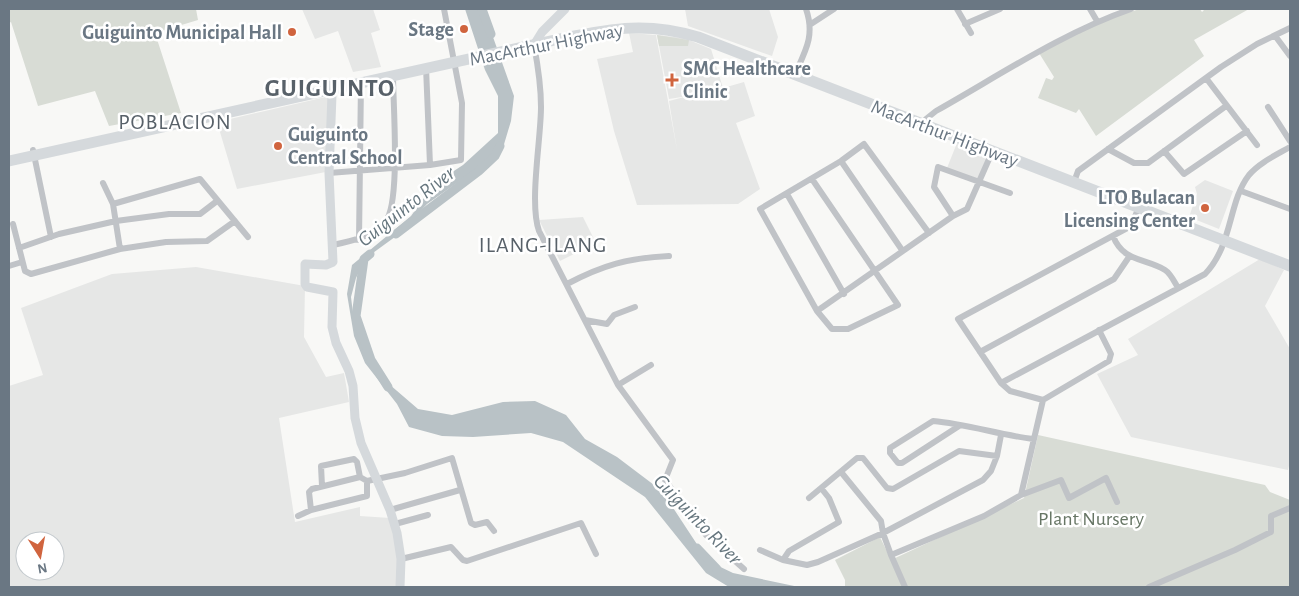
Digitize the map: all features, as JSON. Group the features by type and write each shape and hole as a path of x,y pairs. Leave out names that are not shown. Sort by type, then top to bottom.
{"highway":[{"name":"MacArthur Highway","path":"9,161 34,153 535,42 621,27 659,28 698,37 796,72 1225,238 1290,261"},
{"name":"MacArthur Highway","path":"361,81 393,76 426,66"},
{"name":"MacArthur Highway","path":"9,155 34,153"},
{"name":"MacArthur Highway","path":"1225,238 1290,266"}],"street":[{"path":"330,173 430,165 461,160 462,103 459,58 444,9"},
{"path":"565,9 535,42 541,106 536,219 546,245 618,385 665,446 673,460 665,480 706,534 744,569"},
{"path":"796,72 809,42 811,24 806,9"},
{"path":"811,24 834,9"},
{"path":"957,9 971,33"},
{"path":"965,24 990,11 1000,9"},
{"path":"1090,9 1097,21"},
{"path":"925,122 936,111 1097,21 1131,9"},
{"path":"1075,180 1078,171 1206,78 1257,44 1276,37 1290,28"},
{"path":"1276,37 1290,56"},
{"path":"426,66 430,165"},
{"path":"333,245 359,240 387,219 393,198 395,168 393,76"},
{"path":"1206,78 1257,145"},
{"path":"359,240 362,170 361,81"},
{"path":"330,88 330,173 333,245 331,264 305,264 305,284 307,287 333,292 332,327 336,343 349,371 353,386 355,418 361,443 395,524 401,559 400,587"},
{"path":"1108,150 1142,164 1148,163 1226,106"},
{"path":"1268,108 1290,141"},
{"path":"1164,151 1184,174 1247,131"},
{"path":"812,179 898,305 842,330 832,329 817,311 760,209 841,161 864,144 928,233"},
{"path":"1001,382 1177,286 1205,274 1212,266 1225,238 1244,182 1258,166 1290,147"},
{"path":"817,311 844,294 874,269 902,250 953,216 967,210 993,148"},
{"path":"34,153 51,236"},
{"path":"841,161 902,250"},
{"path":"953,216 934,187 938,167 1010,193"},
{"path":"113,204 197,179 202,181 248,238"},
{"path":"103,183 113,204 120,249"},
{"path":"1241,191 1290,209"},
{"path":"786,194 844,294"},
{"path":"18,248 51,236 116,221 169,214 200,214 217,200"},
{"path":"1099,330 1111,354 1109,361 1043,400 1010,391 1001,382 958,319 1131,226 1140,205"},
{"path":"13,224 25,271 31,274 120,249 166,242 207,241 235,221"},
{"path":"1113,236 1120,250 1129,257 1167,270 1177,286"},
{"path":"567,284 598,268 620,261 669,256"},
{"path":"980,352 1114,279 1129,257"},
{"path":"9,266 22,262"},
{"path":"585,320 607,324 614,315 634,307"},
{"path":"618,385 651,365"},
{"path":"1021,495 1043,400"},
{"path":"959,426 902,464 898,463 890,453 890,448 933,421 959,426 1000,435 1034,439"},
{"path":"760,550 784,560 813,564 883,533 984,480 991,471 997,456 1000,435"},
{"path":"809,498 860,457 887,488 893,489 959,451 997,456"},
{"path":"322,486 321,466 354,458 357,462 360,477"},
{"path":"311,510 309,492 322,486 360,477 367,481 378,480 452,458 470,523 475,525 487,522 494,531"},
{"path":"840,472 881,521 883,533 905,587"},
{"path":"891,555 984,516 1021,495 1061,480 1069,498 1106,478 1117,502"},
{"path":"298,516 311,510 367,496 367,481"},
{"path":"784,560 789,551 839,522 829,498 821,488"},
{"path":"390,510 460,490"},
{"path":"1149,587 1272,532 1271,516 1290,508"},
{"path":"395,524 428,515"},
{"path":"401,559 451,547 463,560 467,561 581,523 596,554"}],"shaded area":[{"path":"302,9 373,9 380,30 371,33 381,67 353,72 338,31 315,39"},
{"path":"465,9 483,9 514,96 511,121 502,151 427,204 399,234 366,258 356,278 351,297 354,322 382,378 418,409 452,415 503,402 535,401 566,415 585,439 617,457 662,491 708,561 733,573 799,587 729,587 706,573 645,497 563,442 531,433 473,437 442,436 409,427 397,404 365,363 354,336 347,294 352,265 411,216 434,184 463,165 498,133 498,96 485,70"},
{"path":"685,9 769,9 778,37 772,56 688,26"},
{"path":"629,33 656,35 677,150 669,101 688,96 669,99 657,35 684,38 711,49 723,88 744,82 755,116 736,123 760,189 738,204 637,205 614,131 597,59 633,52"},
{"name":"Guiguinto Central School","path":"330,96 331,171 237,189 217,122"},
{"path":"957,143 988,154 978,179 947,168"},
{"path":"1205,180 1233,191 1219,229 1189,217 1197,194 1195,187"},
{"path":"583,217 596,243 560,261 539,220"},
{"path":"1260,259 1284,270 1265,306 1290,349 1290,462 1288,470 1131,437 1097,374 1138,355 1128,339"},
{"path":"196,267 305,286 304,337 326,377 344,373 349,402 279,418 295,522 360,507 360,516 390,518 399,556 398,587 9,587 9,386 43,375 21,308 112,274"}],"green space":[{"path":"9,9 196,9 198,20 155,33 181,113 109,126 95,91 38,106 11,22 9,23"},
{"path":"1140,9 1200,9 1202,12 1205,9 1249,9 1194,40 1204,56 1096,136 1079,109 1076,113 1038,98 1046,78 1052,80 1054,77 1039,53 1099,21"},
{"path":"657,35 689,40 688,46 659,46"},
{"name":"Plant Nursery","path":"1038,435 1265,485 1270,492 1290,500 1290,587 845,587 845,580 835,560 880,537 891,560 1024,498"}],"waterway":[{"name":"Guiguinto River","path":"482,9 491,34"},
{"name":"Guiguinto River","path":"396,234 479,171 495,156 500,146"},
{"name":"Guiguinto River","path":"370,254 364,259 356,316 371,360 388,387"},
{"name":"Guiguinto River","path":"697,548 717,569"}],"place":[{"name":"Stage","path":"464,29"},
{"name":"Guiguinto Municipal Hall","path":"292,32"},
{"name":"SMC Healthcare Clinic","path":"672,80"},
{"name":"Guiguinto Central School","path":"278,146"},
{"name":"LTO Bulacan Licensing Center","path":"1205,208"}],"district":[{"name":"GUIGUINTO","path":"330,87"},
{"name":"POBLACION","path":"175,121"},
{"name":"ILANG-ILANG","path":"543,244"}]}
